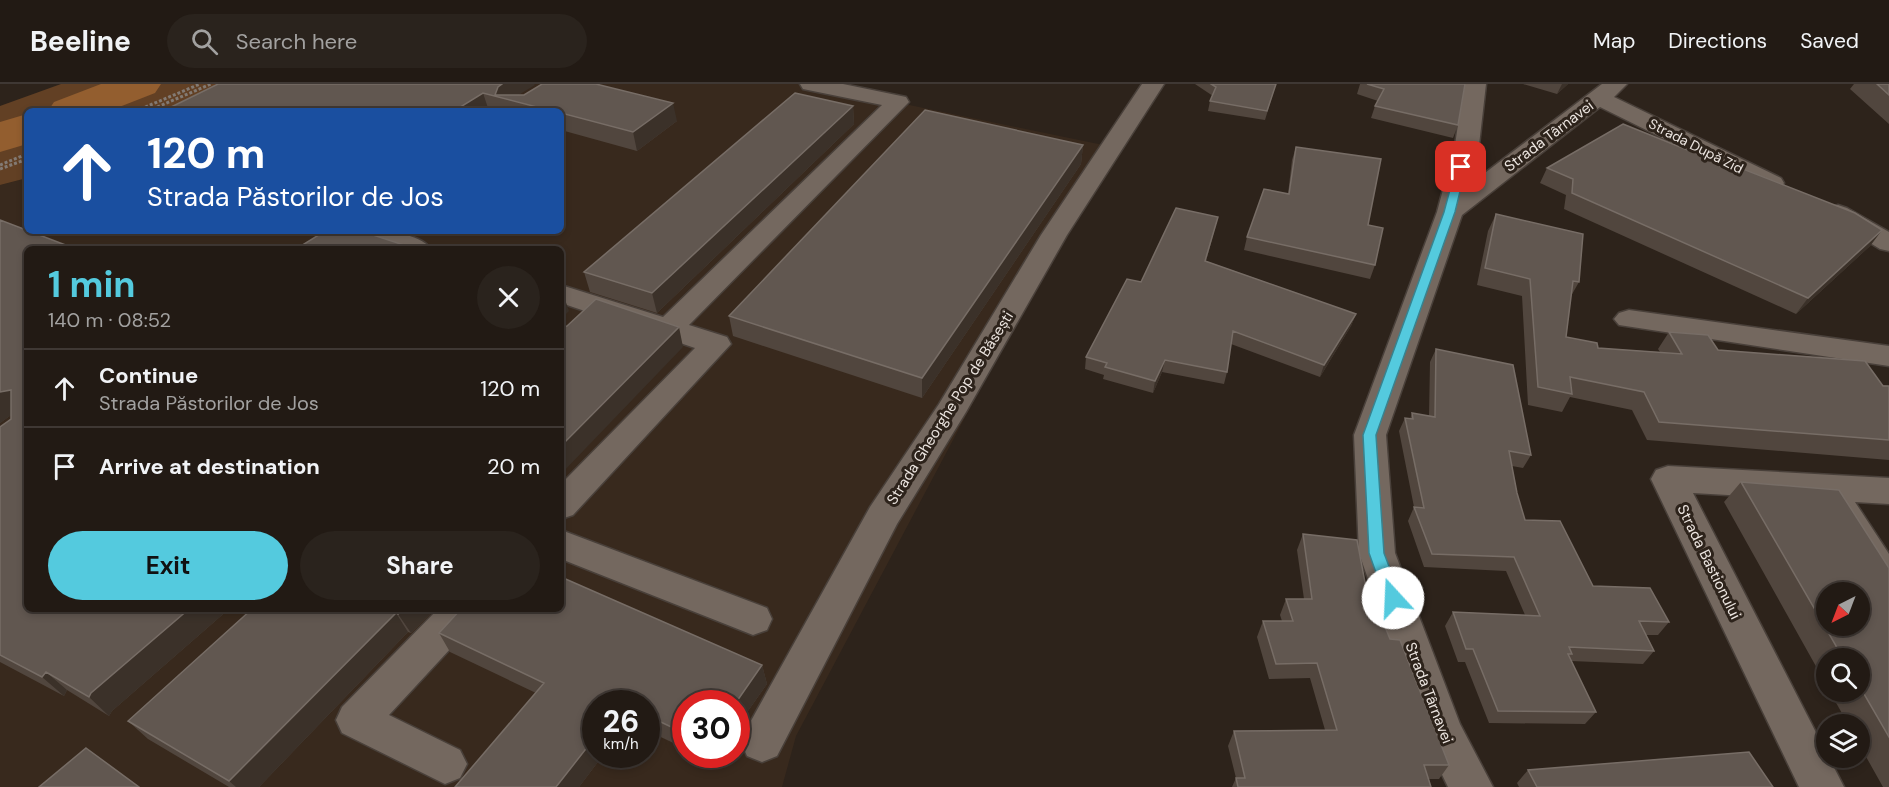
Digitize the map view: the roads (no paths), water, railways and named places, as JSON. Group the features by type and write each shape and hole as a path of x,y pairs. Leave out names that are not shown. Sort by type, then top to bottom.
{"street":[{"path":"668,328 898,102 811,84"},
{"path":"1450,212 1467,145 1474,84"},
{"name":"Strada Gheorghe Pop de Băsești","path":"762,742 883,517 950,412 1054,235 1156,85"},
{"name":"Strada Târnavei","path":"1471,787 1442,731 1377,553 1370,435 1450,212 1607,91"},
{"name":"Strada După Zid","path":"1607,91 1790,191"},
{"path":"1820,205 1851,219 1889,243"},
{"path":"370,234 408,246"},
{"path":"564,295 716,344 564,503"},
{"path":"570,329 596,305"},
{"path":"1629,319 1889,356"},
{"name":"Strada Bastionului","path":"1822,787 1668,479 1889,491"},
{"path":"1827,488 1889,585"},
{"path":"564,545 753,619"},
{"path":"445,764 357,720 460,612"}],"waterway":[{"path":"78,108 140,84"},
{"path":"0,138 24,129"}]}
